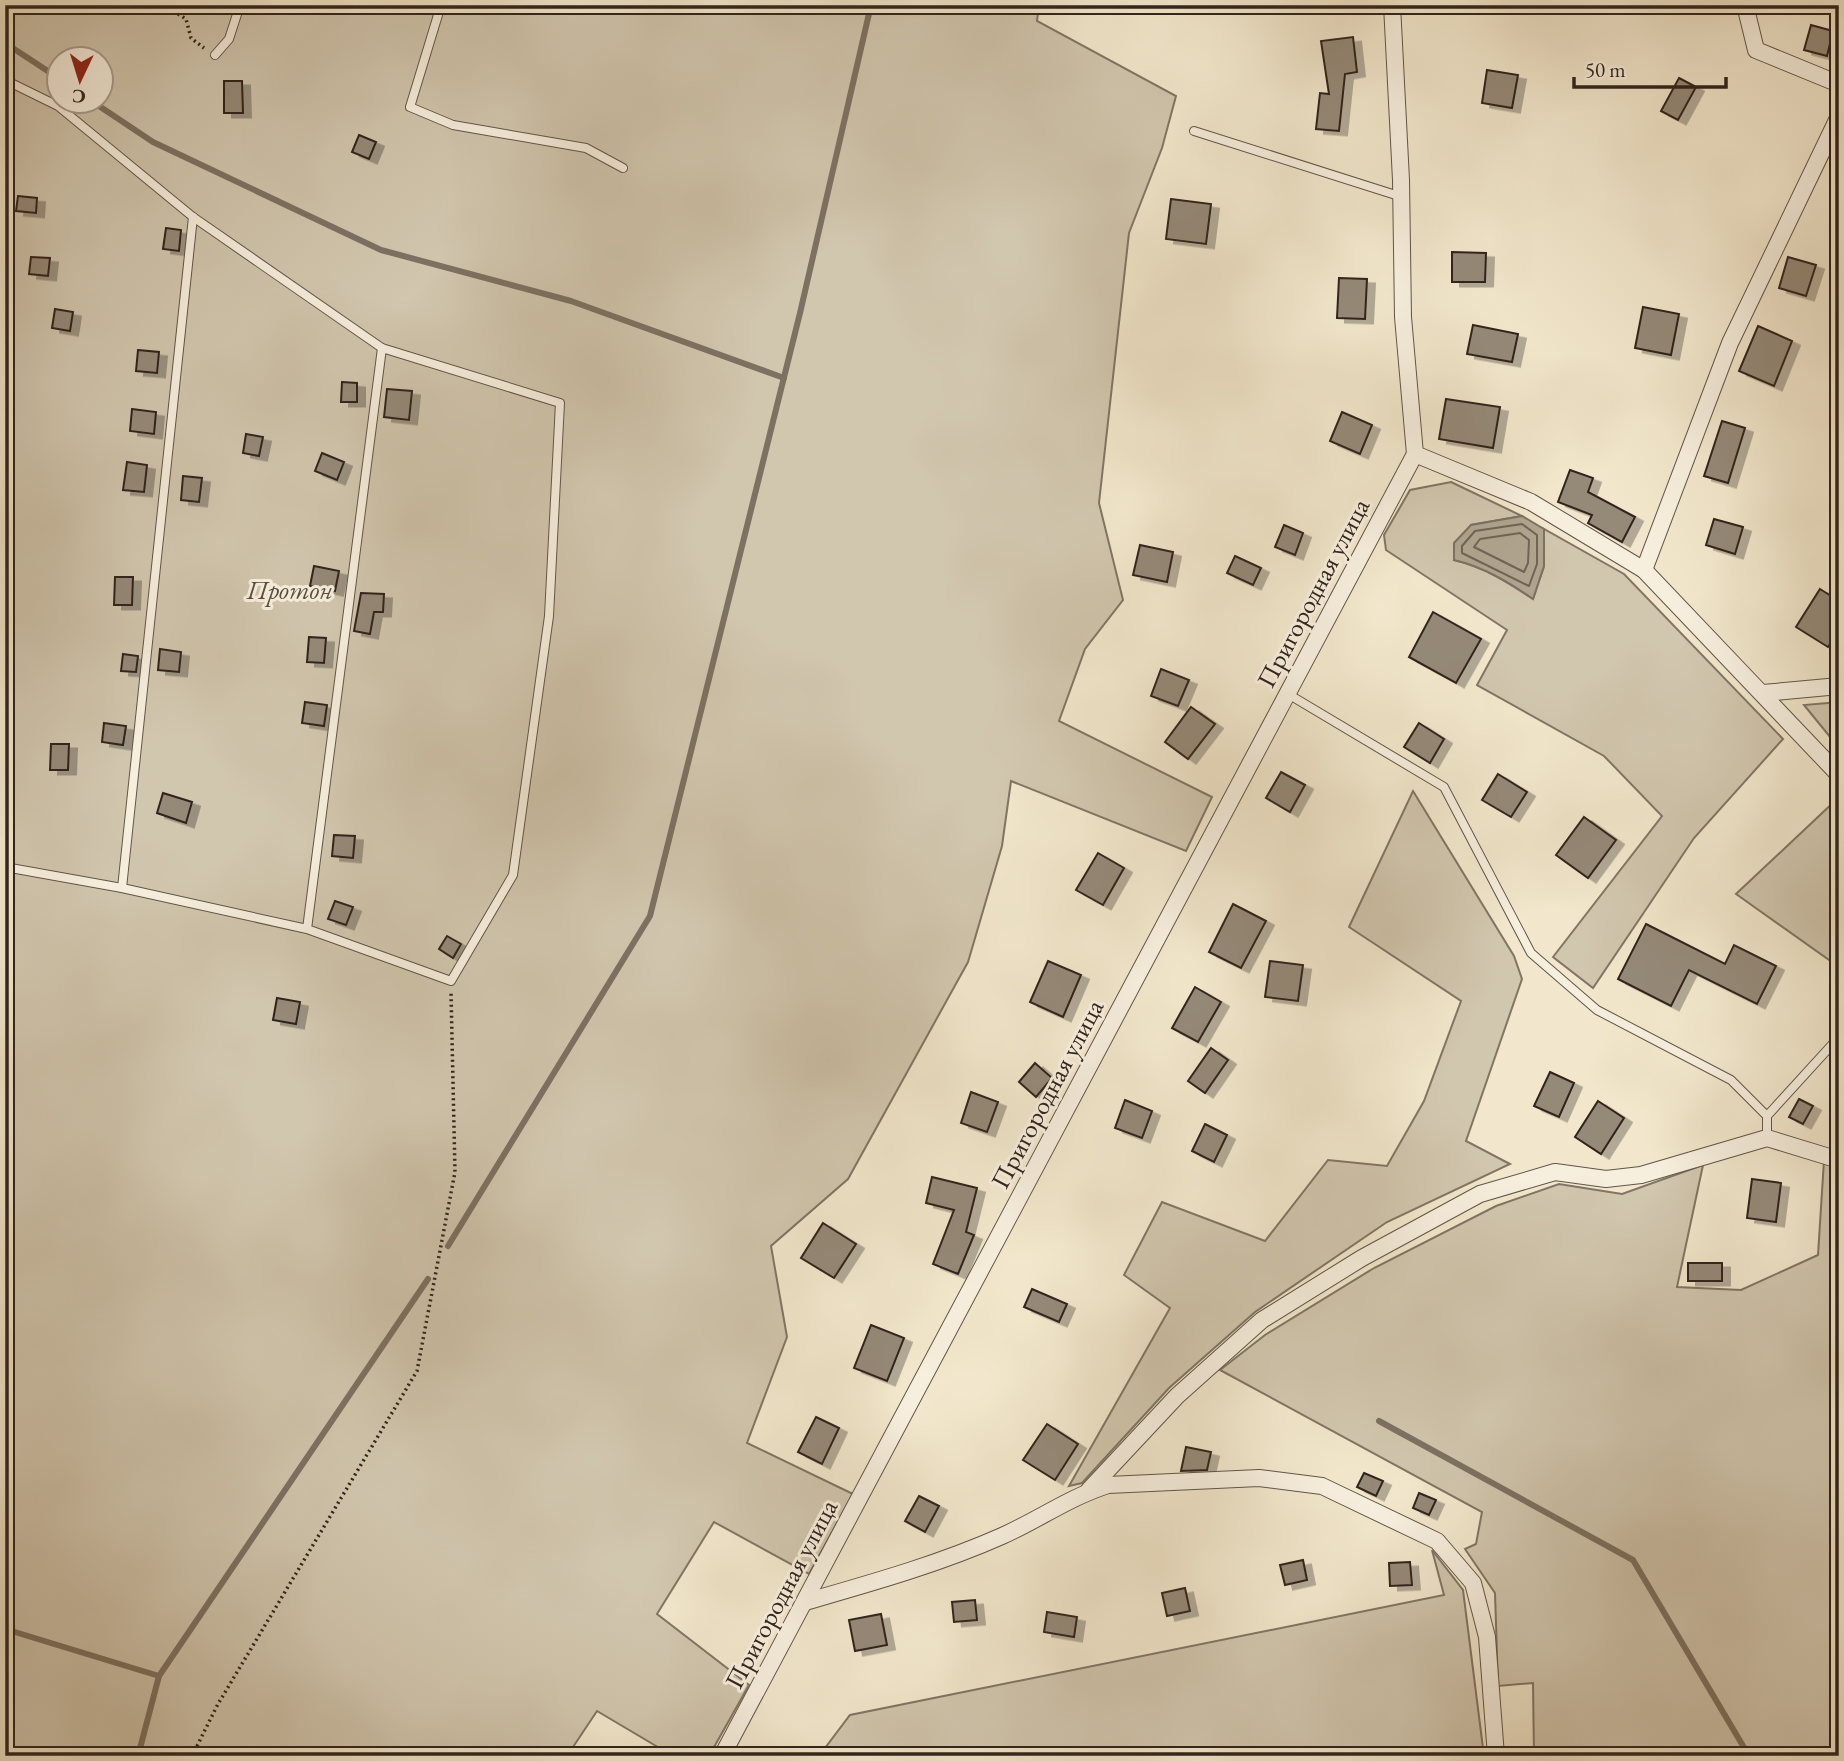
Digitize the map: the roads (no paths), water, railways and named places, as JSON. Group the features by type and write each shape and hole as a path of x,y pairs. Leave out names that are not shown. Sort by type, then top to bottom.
{"street":[{"path":"1392,5 1402,197 1403,317 1415,454 1531,502 1644,570 1839,775"},
{"path":"1745,5 1756,50 1839,84"},
{"path":"1644,570 1730,343 1839,116"},
{"name":"Пригородная улица","path":"722,1756 1415,454"},
{"path":"1763,693 1839,687"},
{"path":"1086,1492 1177,1396 1262,1320 1362,1258 1480,1194 1555,1172 1606,1179 1641,1175 1767,1138 1839,1160"},
{"path":"804,1602 904,1573 1003,1536 1086,1492 1108,1485 1259,1478 1322,1486 1437,1541 1473,1583 1487,1637 1496,1756"}],"lane":[{"path":"215,55 229,39 240,5"},
{"path":"441,5 410,107 453,125 586,148 623,168"},
{"path":"5,123 8,82 58,106 193,217 382,348 560,403 549,615 513,875 451,981 307,929 122,888 5,867"},
{"path":"1194,131 1402,197"},
{"path":"122,888 193,217"},
{"path":"307,929 382,348"},
{"path":"1288,694 1444,787 1531,953 1597,1010 1731,1080 1767,1116"},
{"path":"1767,1138 1767,1116 1839,1037"}],"water":[{"path":"1522,516 1544,529 1544,566 1533,599 1495,576 1454,560 1454,543 1471,525"}],"waterway":[{"path":"448,1246 650,916 800,313 871,5"},
{"path":"5,43 46,70"},
{"path":"114,116 153,142 381,250 571,301 784,378"},
{"path":"138,1756 159,1676 428,1279"},
{"path":"1379,1421 1633,1560 1749,1756"},
{"path":"5,1629 159,1676"}],"park label":[{"name":"Протон","path":"290,590"}]}
